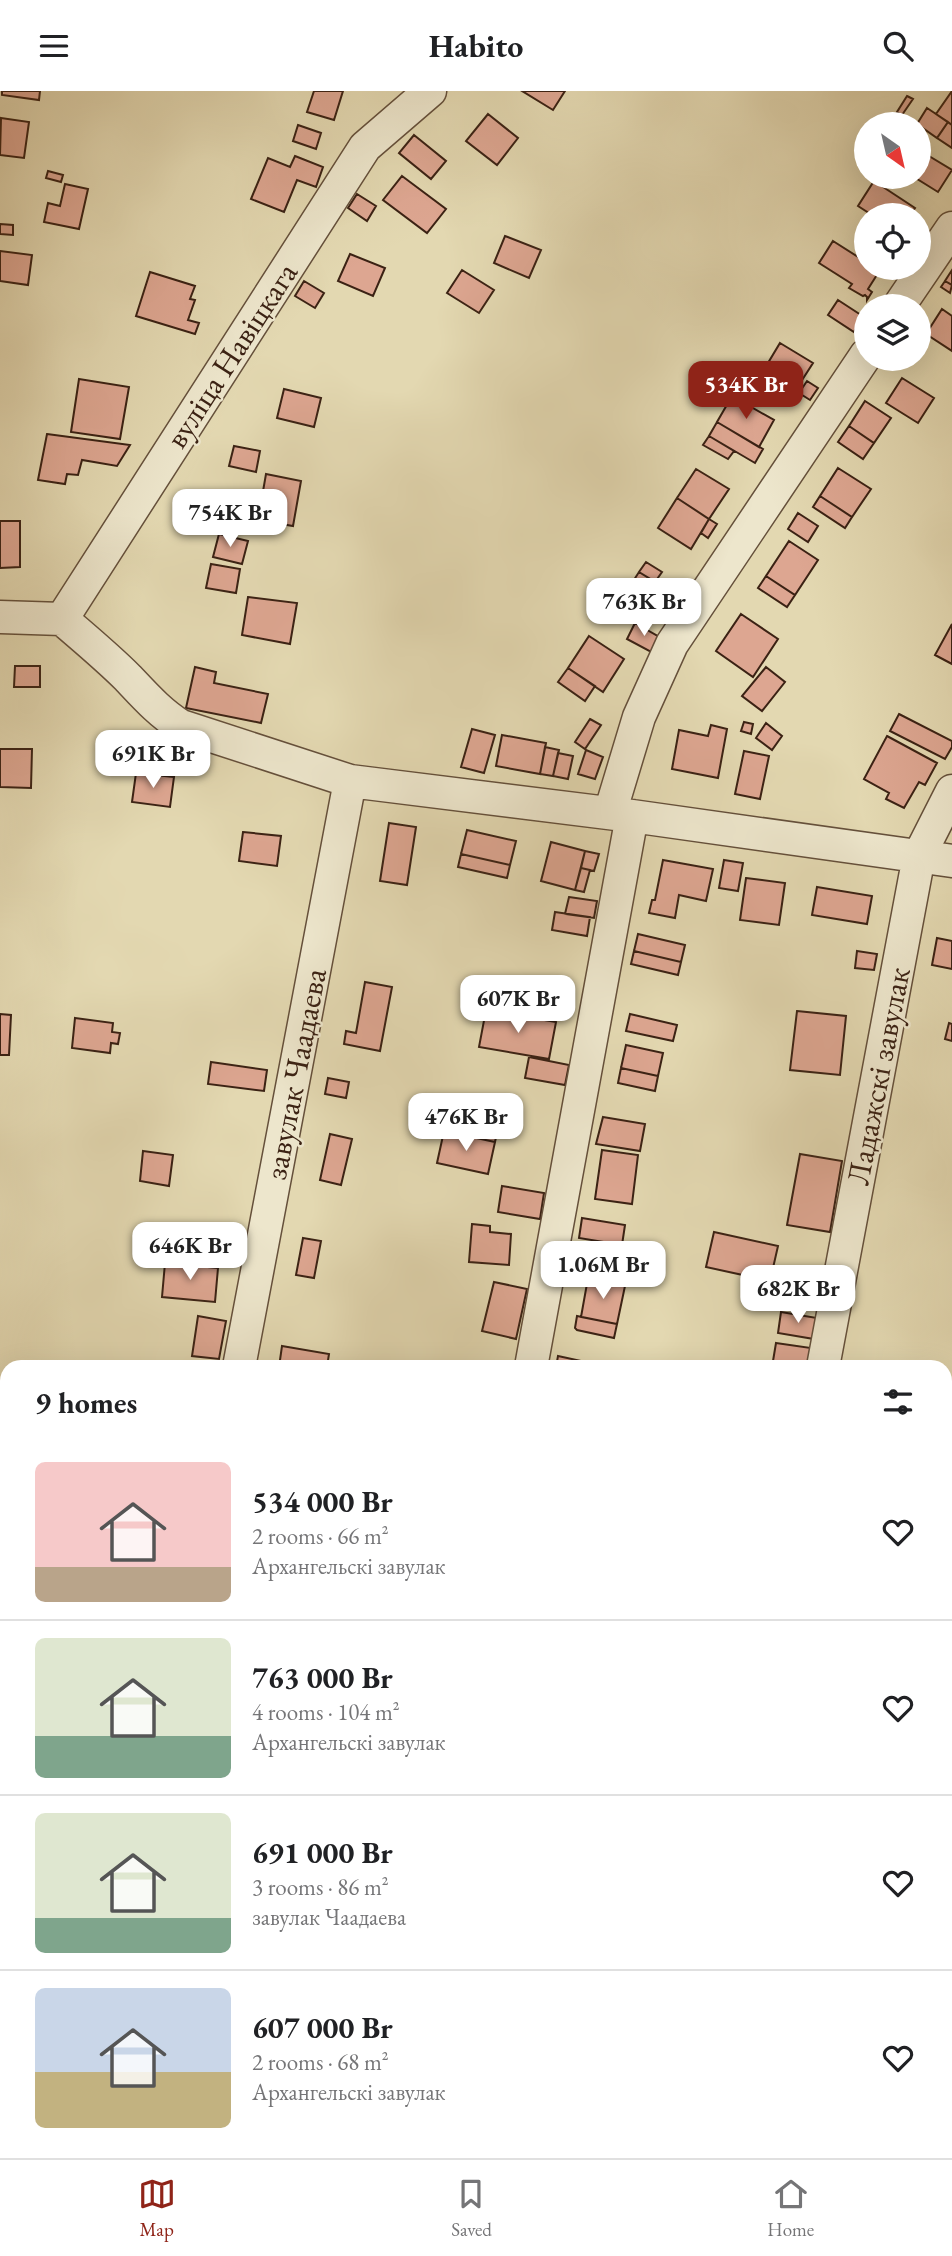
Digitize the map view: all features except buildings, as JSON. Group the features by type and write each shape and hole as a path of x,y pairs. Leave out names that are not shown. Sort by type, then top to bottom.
{"street":[{"name":"вуліца Навіцкага","path":"62,618 365,148 430,91"},
{"path":"907,294 952,228"},
{"path":"532,1360 639,717 672,644 855,371"},
{"path":"0,617 62,618 165,716 181,726 350,781 952,861"},
{"name":"завулак Чаадаева","path":"240,1360 350,781"},
{"name":"Ладажскі завулак","path":"824,1360 919,856 952,791"}]}
